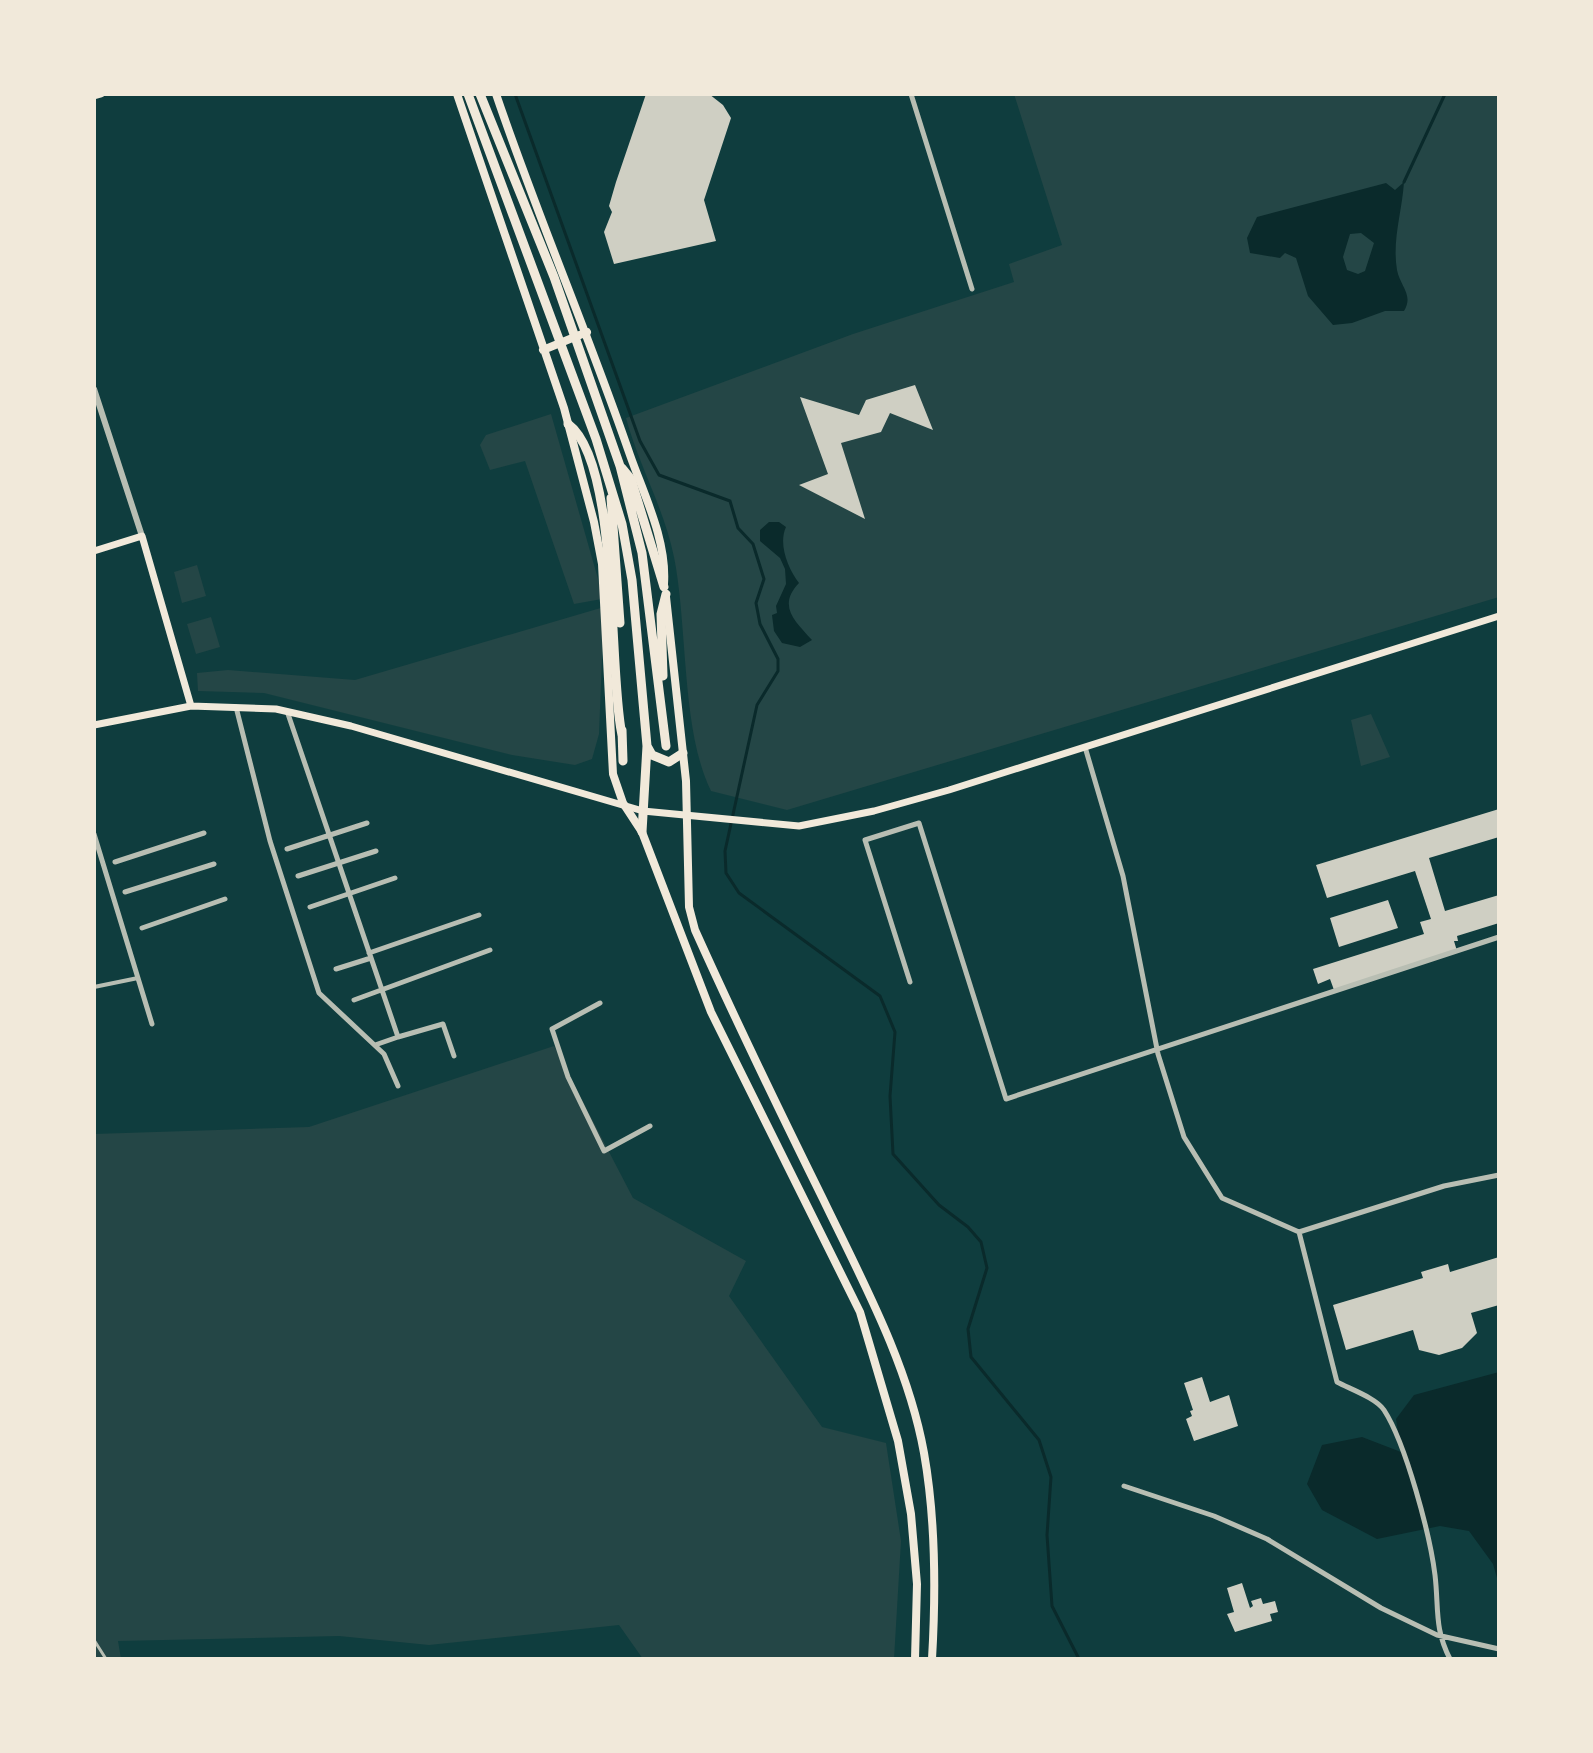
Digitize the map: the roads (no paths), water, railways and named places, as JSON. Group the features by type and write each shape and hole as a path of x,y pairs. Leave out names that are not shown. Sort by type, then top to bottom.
{"highway":[{"path":"468,94 609,479 632,580 647,746 642,832"},
{"path":"480,94 554,277 620,466 642,553 664,716"},
{"path":"568,424 578,431 595,477 613,607 618,715 622,735"},
{"path":"620,466 631,479 665,590 661,614 666,746"},
{"path":"609,479 619,600 623,761"},
{"path":"647,746 652,755 669,762 683,753"}],"main road":[{"path":"94,96 101,94"},
{"path":"457,94 568,424 602,564 610,762 623,803 642,832 711,1012 860,1312 898,1441 911,1514 917,1584 915,1659"},
{"path":"496,94 587,332 653,518 665,570 683,753 689,907 695,930 754,1059 875,1306 903,1381 924,1452 936,1584 932,1659"},
{"path":"543,350 587,332"},
{"path":"94,551 142,536 191,706"},
{"path":"94,725 191,706 287,711 643,811 799,826 846,818 1085,747 1499,616"}],"street":[{"path":"911,94 972,289"},
{"path":"94,389 142,536"},
{"path":"236,706 270,841 319,993 384,1054 398,1086"},
{"path":"287,711 398,1037"},
{"path":"1085,747 1123,876 1157,1052 1184,1137 1222,1198 1299,1232 1444,1186 1499,1175"},
{"path":"287,849 367,823"},
{"path":"910,982 865,840 919,823 1006,1099 1157,1052 1499,937"},
{"path":"115,862 204,833"},
{"path":"94,834 152,1024"},
{"path":"298,876 376,851"},
{"path":"125,892 214,864"},
{"path":"310,907 395,878"},
{"path":"142,928 225,899"},
{"path":"336,969 479,915"},
{"path":"354,1000 490,950"},
{"path":"94,987 138,978"},
{"path":"600,1003 552,1029 568,1077 604,1151 650,1126"},
{"path":"375,1045 443,1024 454,1056"},
{"path":"1299,1232 1337,1382 1383,1408 1401,1452 1429,1545 1437,1635 1450,1659"},
{"path":"1124,1486 1214,1516 1267,1539 1381,1608 1437,1635 1499,1649"}],"lane":[{"path":"94,1640 106,1659"}],"waterway":[{"path":"515,94 640,441 659,475 730,501 738,528 753,544 764,579 756,603 760,624 778,659 778,671 757,705 725,851 726,873 739,893 880,996 895,1032 890,1096 893,1154 939,1205 968,1227 981,1242 987,1268 968,1329 971,1357 1039,1440 1051,1477 1047,1535 1052,1606 1079,1659"},
{"path":"1404,182 1445,94"}]}
